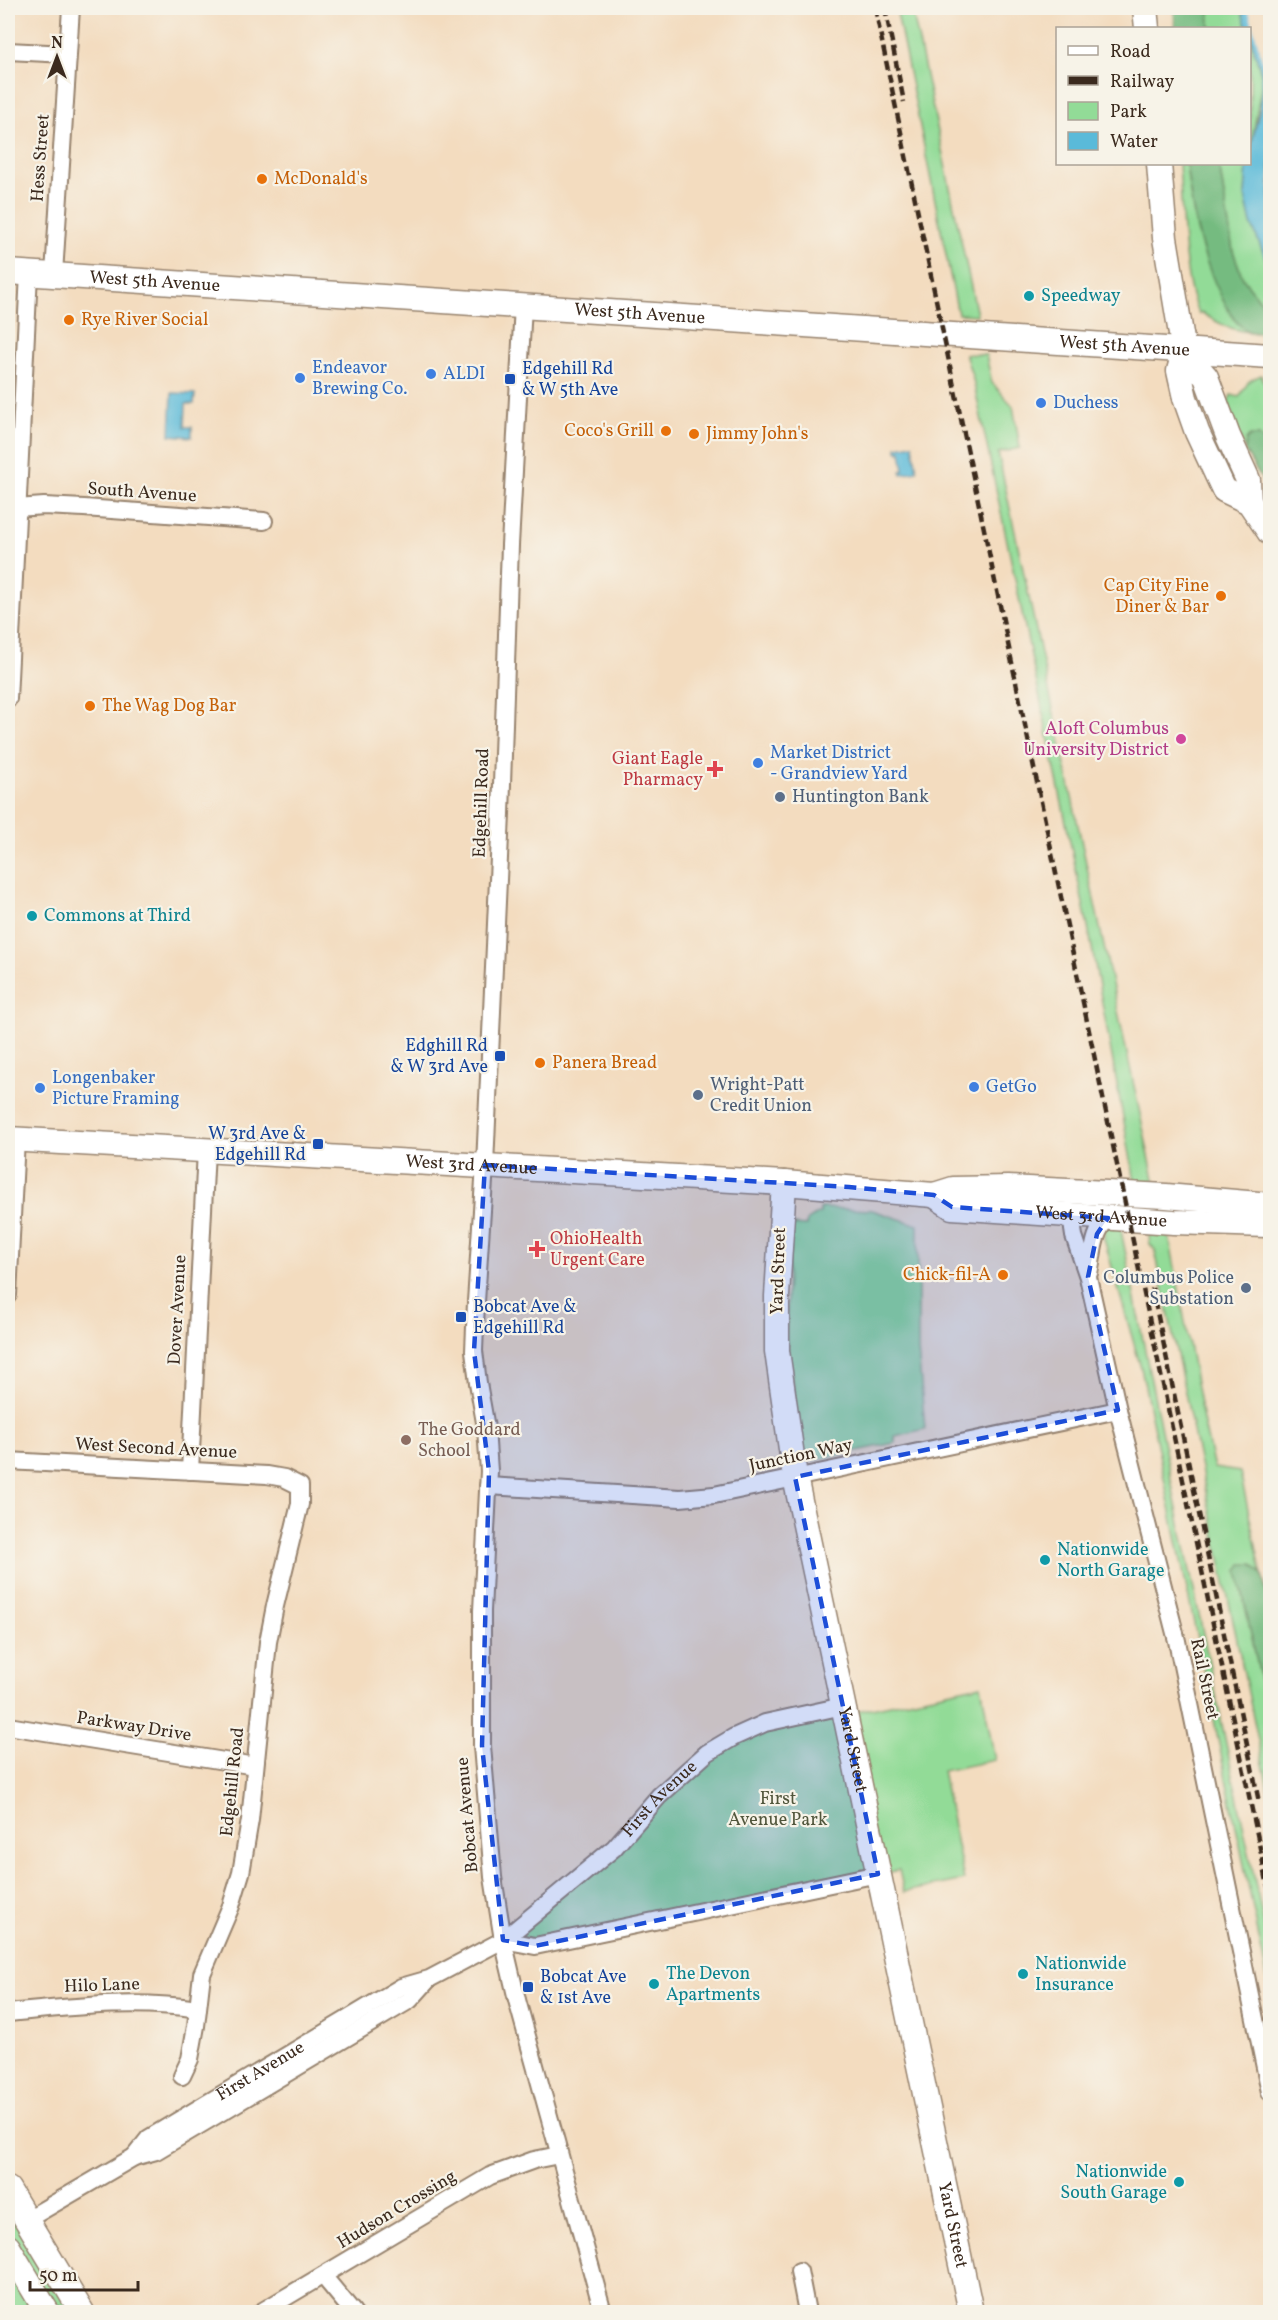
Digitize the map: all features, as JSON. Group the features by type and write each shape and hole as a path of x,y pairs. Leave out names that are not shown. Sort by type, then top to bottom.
{"street":[{"name":"Hess Street","path":"54,274 71,8"},
{"path":"1145,8 1147,27"},
{"path":"8,51 68,54"},
{"path":"1159,165 1166,238 1184,352 1179,371 1197,432 1224,490 1249,502 1270,533"},
{"path":"8,699 17,508 18,272"},
{"name":"West 5th Avenue","path":"18,272 1265,356"},
{"name":"Edgehill Road","path":"476,1302 485,1165 502,803 510,545 523,305"},
{"name":"South Avenue","path":"17,508 84,508 264,521"},
{"path":"8,1295 12,1139"},
{"name":"West 3rd Avenue","path":"12,1139 784,1183 934,1195 953,1189 1008,1188 1213,1199 1270,1205"},
{"name":"Dover Avenue","path":"190,1471 206,1150"},
{"name":"Yard Street","path":"784,1183 777,1296 777,1351 795,1477 971,2313"},
{"name":"West 3rd Avenue","path":"934,1195 952,1207 1071,1216 1267,1226 1270,1222"},
{"path":"1071,1216 1078,1202 1087,1197 1190,1204 1209,1203 1213,1199"},
{"name":"Rail Street","path":"1071,1216 1074,1236 1088,1277 1118,1410 1177,1641 1270,2092"},
{"name":"Rail Street","path":"1088,1277 1097,1234 1108,1218"},
{"name":"Bobcat Avenue","path":"476,1302 474,1351 486,1428 488,1486 482,1622 482,1746 493,1877 503,1940 517,2000 603,2313"},
{"name":"Junction Way","path":"488,1486 680,1498 714,1495 1118,1410"},
{"name":"West Second Avenue","path":"8,1461 267,1475 284,1478 300,1485"},
{"name":"Edgehill Road","path":"182,2076 190,2058 202,1974 231,1906 241,1873 250,1820 268,1642 274,1606 300,1504 300,1485"},
{"name":"First Avenue","path":"17,2225 134,2157 149,2138 401,1987 429,1979 503,1940 614,1848 659,1796 707,1753 734,1737 765,1723 843,1706"},
{"name":"Parkway Drive","path":"8,1726 255,1766"},
{"path":"503,1940 535,1946 878,1874"},
{"name":"Hilo Lane","path":"8,2013 64,2007 137,2004 168,2004 198,2008"},
{"name":"Hudson Crossing","path":"261,2313 490,2176 534,2160 559,2155"},
{"path":"8,2189 17,2225 82,2313"},
{"path":"8,2247 47,2313"},
{"path":"799,2271 807,2313"},
{"path":"324,2277 353,2313"}],"highlighted area":[{"path":"485,1165 849,1187 934,1195 952,1207 1108,1218 1097,1234 1088,1277 1118,1410 795,1477 878,1874 535,1946 503,1940 482,1746 489,1471 474,1351"}],"green space":[{"path":"896,8 902,8 902,14 913,14 977,315 958,314"},
{"path":"1174,8 1209,8 1210,27 1175,27"},
{"path":"1209,8 1241,8 1247,27 1210,27"},
{"path":"1251,39 1261,74 1251,147"},
{"path":"1179,165 1186,165 1194,217 1209,267 1233,314 1250,332 1230,328 1202,313 1199,314 1189,283"},
{"path":"1186,165 1219,165 1233,251 1243,279 1270,313 1270,333 1248,331 1232,317 1208,266 1191,199"},
{"path":"1219,165 1247,165 1245,196 1251,223 1270,269 1270,313 1243,279 1233,251"},
{"path":"965,354 986,355 992,383 1013,406 1020,448 998,453 1157,1193 1137,1193 1090,937 973,379"},
{"path":"1261,375 1270,396 1270,448 1259,436 1245,451 1228,402 1231,395 1239,397 1249,381"},
{"path":"1250,436 1259,436 1270,448 1270,494 1245,451 1246,440"},
{"path":"820,1208 872,1210 918,1225 918,1350 925,1429 895,1436 895,1443 814,1460 802,1456 786,1337 789,1225 806,1226 807,1220 820,1213"},
{"path":"1119,1220 1270,1953 1270,1991 1142,1372 1104,1239 1105,1226"},
{"path":"1148,1228 1168,1230 1214,1468 1240,1472 1262,1574 1252,1564 1238,1571 1270,1725 1270,1797 1155,1250 1150,1244"},
{"path":"1242,1564 1252,1564 1262,1574 1270,1608 1270,1725 1238,1571"},
{"name":"First Avenue Park","path":"981,1685 995,1760 942,1771 964,1880 904,1892 899,1870 535,1946 503,1940 734,1737"},
{"path":"8,2189 82,2312 47,2312 8,2247"},
{"path":"8,2269 34,2312 8,2312"}],"water":[{"path":"1241,8 1270,8 1270,269 1251,223 1245,196 1247,165 1251,165 1251,148 1262,84 1251,40 1251,27 1247,27"},
{"path":"172,393 195,394 194,404 186,404 185,427 192,427 192,437 170,435"},
{"path":"913,444 917,471 902,474 901,471 904,470 901,451 897,451 897,447"}],"pier":[{"path":"1248,8 1270,8 1270,89 1265,70"}],"railway":[{"path":"875,8 1270,1896"},
{"path":"885,8 904,102"},
{"path":"1152,1288 1259,1802"}],"place":[{"name":"McDonald's","path":"262,179"},
{"name":"Speedway","path":"1029,296"},
{"name":"Rye River Social","path":"69,320"},
{"name":"ALDI","path":"431,374"},
{"name":"Endeavor Brewing Co.","path":"300,378"},
{"name":"Edgehill Rd & W 5th Ave","path":"510,379"},
{"name":"Duchess","path":"1041,403"},
{"name":"Coco's Grill","path":"666,431"},
{"name":"Jimmy John's","path":"694,434"},
{"name":"Cap City Fine Diner & Bar","path":"1221,596"},
{"name":"The Wag Dog Bar","path":"90,706"},
{"name":"Aloft Columbus University District","path":"1181,739"},
{"name":"Market District - Grandview Yard","path":"758,763"},
{"name":"Giant Eagle Pharmacy","path":"715,769"},
{"name":"Huntington Bank","path":"780,797"},
{"name":"Commons at Third","path":"32,916"},
{"name":"Edghill Rd & W 3rd Ave","path":"500,1056"},
{"name":"Panera Bread","path":"540,1063"},
{"name":"GetGo","path":"974,1087"},
{"name":"Longenbaker Picture Framing","path":"40,1088"},
{"name":"Wright-Patt Credit Union","path":"698,1095"},
{"name":"W 3rd Ave & Edgehill Rd","path":"318,1144"},
{"name":"OhioHealth Urgent Care","path":"537,1249"},
{"name":"Chick-fil-A","path":"1003,1275"},
{"name":"Columbus Police Substation","path":"1246,1288"},
{"name":"Bobcat Ave & Edgehill Rd","path":"461,1317"},
{"name":"The Goddard School","path":"406,1440"},
{"name":"Nationwide North Garage","path":"1045,1560"},
{"name":"Nationwide Insurance","path":"1023,1974"},
{"name":"The Devon Apartments","path":"654,1984"},
{"name":"Bobcat Ave & 1st Ave","path":"528,1987"},
{"name":"Nationwide South Garage","path":"1179,2182"}]}
